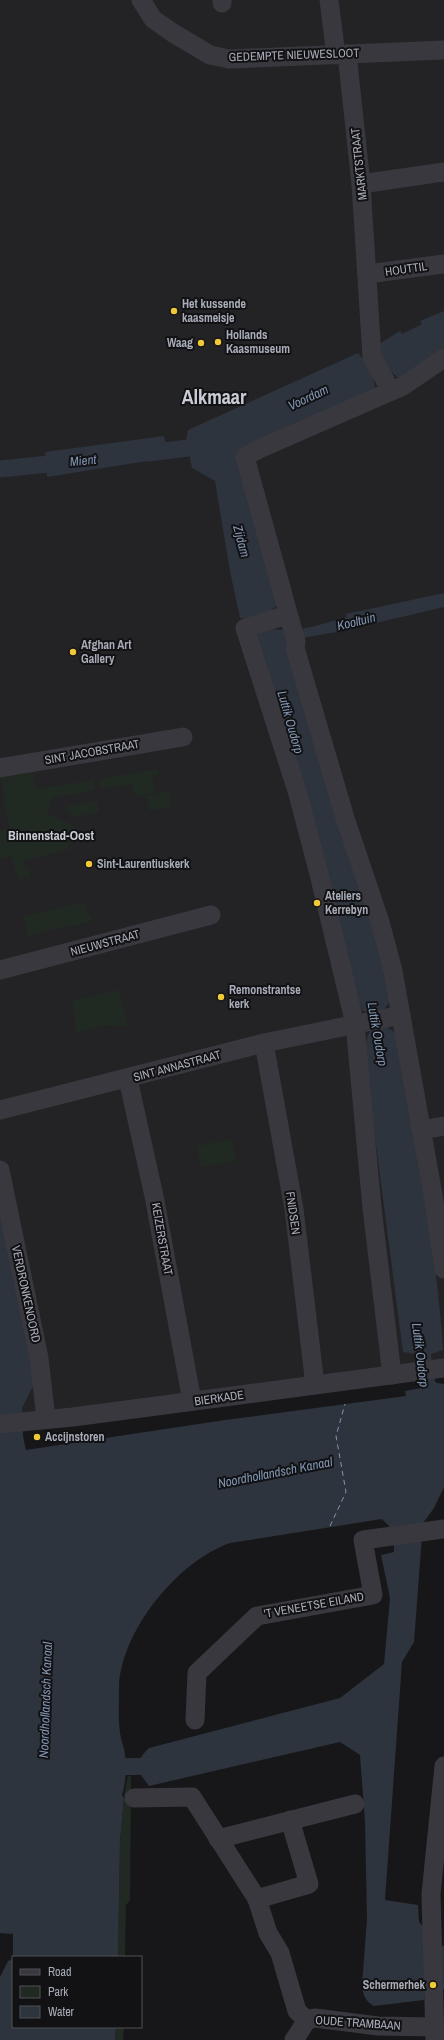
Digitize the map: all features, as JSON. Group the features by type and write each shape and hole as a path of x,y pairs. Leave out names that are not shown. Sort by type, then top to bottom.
{"street":[{"name":"MARKTSTRAAT","path":"329,0 341,55 361,184 371,348 381,375 391,391"},
{"name":"GEDEMPTE NIEUWESLOOT","path":"144,6 153,19 210,55 244,60 444,50"},
{"path":"361,184 444,172"},
{"name":"HOUTTIL","path":"367,274 444,264"},
{"path":"392,1375 372,1208 380,922 345,818 288,626 245,458 259,449 403,386 444,358"},
{"path":"288,626 250,627 298,794 319,874 421,1130 444,1269"},
{"name":"SINT JACOBSTRAAT","path":"0,768 183,737"},
{"name":"NIEUWSTRAAT","path":"0,970 210,915"},
{"name":"SINT ANNASTRAAT","path":"0,1110 128,1079 264,1042 377,1020"},
{"name":"FNIDSEN","path":"264,1042 294,1209 315,1385"},
{"name":"KEIZERSTRAAT","path":"128,1079 154,1196 192,1401"},
{"path":"421,1130 444,1126"},
{"name":"VERDRONKENOORD","path":"0,1170 39,1358 46,1419"},
{"name":"BIERKADE","path":"0,1424 192,1401 443,1368"},
{"name":"'T VENEETSE EILAND","path":"195,1720 198,1673 257,1616 373,1595 363,1540 444,1529"},
{"path":"434,2033 434,1945 431,1894 439,1880 444,1766"},
{"path":"134,1798 192,1797 257,1899 268,1933 280,1953 297,2011 307,2020"},
{"path":"218,1838 355,1804"},
{"path":"257,1899 309,1884 290,1820"},
{"name":"OUDE TRAMBAAN","path":"294,2040 307,2020 315,2018 434,2033"}],"shaded area":[{"path":"0,0 444,0 444,1359 238,1386 0,1423"}],"green space":[{"path":"32,767 36,789 94,780 95,790 53,798 47,813 75,826 79,834 66,837 70,849 23,861 25,866 27,866 30,878 27,879 25,876 19,880 11,856 0,859 0,831 10,828 3,800 5,797 0,777"},
{"path":"157,769 159,774 152,776 156,793 135,796 132,784 101,789 99,779"},
{"path":"169,791 172,806 150,811 146,796"},
{"path":"97,801 99,812 78,817 65,812 67,806"},
{"path":"84,902 92,921 67,928 66,926 26,937 27,933 24,916"},
{"path":"119,990 128,1027 105,1025 76,1033 72,1000"},
{"path":"231,1139 236,1161 200,1167 197,1146"},
{"path":"128,1776 131,1776 130,1900 126,1905 125,1956 118,1956 120,1841 124,1798 128,1803 124,1795"},
{"path":"116,2028 124,2028 123,2040 115,2040"}],"water":[{"name":"Zijdam","path":"444,311 444,349 400,377 397,377 388,369 373,377 375,388 373,391 244,447 277,606 260,615 240,618 230,571 215,481 192,468 189,454 181,454 180,443 186,441 188,430 358,353 365,361 379,344 400,331 402,334 422,324 420,321"},
{"path":"164,436 166,444 171,444 173,455 166,458 47,477 45,452"},
{"path":"444,593 444,607 342,631 302,638 391,1000 382,1012 369,1014 362,1010 359,1003 254,637 260,633 271,630 294,630 307,628 347,617 346,614"},
{"path":"384,1025 397,1034 418,1152 440,1310 443,1350 431,1354 431,1356 435,1381 437,1383 444,1384 444,1487 434,1508 421,1526 422,1536 414,1642 402,1662 385,1900 418,1905 419,1922 441,1946 444,1946 444,1989 440,1989 425,1974 424,2000 374,2006 368,2002 364,1995 362,1985 367,1919 365,1822 360,1755 340,1742 149,1786 138,1767 141,1758 149,1748 340,1698 384,1664 390,1598 381,1555 394,1552 394,1531 382,1519 230,1543 210,1552 191,1565 156,1601 141,1622 130,1643 122,1665 119,1687 119,1727 125,1754 126,1769 122,1795 124,1798 120,1841 118,1956 13,1956 13,1934 0,1933 0,1210 36,1380 22,1408 23,1436 26,1450 225,1420 406,1396 405,1391 421,1388 421,1383 414,1382 416,1354 403,1352 364,1053 368,1035 372,1029"},
{"path":"12,1959 12,2028 116,2028 115,2040 0,2040 0,1977 8,1961"}],"waterway":[{"name":"Voordam","path":"149,453 188,448 202,444"},
{"name":"Mient","path":"0,469 69,462"},
{"path":"104,1767 162,1766"}],"ferry route":[{"path":"330,1526 346,1492 336,1436 345,1404"}],"place":[{"name":"Het kussende kaasmeisje","path":"174,311"},
{"name":"Hollands Kaasmuseum","path":"218,342"},
{"name":"Waag","path":"201,343"},
{"name":"Afghan Art Gallery","path":"73,652"},
{"name":"Sint-Laurentiuskerk","path":"89,864"},
{"name":"Ateliers Kerrebyn","path":"317,903"},
{"name":"Remonstrantse kerk","path":"221,997"},
{"name":"Accijnstoren","path":"37,1437"},
{"name":"Schermerhek","path":"433,1985"}],"district":[{"name":"Alkmaar","path":"214,397"},
{"name":"Binnenstad-Oost","path":"51,835"}],"water label":[{"name":"Kooltuin","path":"356,621"},
{"name":"Luttik Oudorp","path":"291,722"},
{"name":"Luttik Oudorp","path":"378,1034"},
{"name":"Luttik Oudorp","path":"421,1355"},
{"name":"Noordhollandsch Kanaal","path":"275,1472"},
{"name":"Noordhollandsch Kanaal","path":"45,1700"}]}
